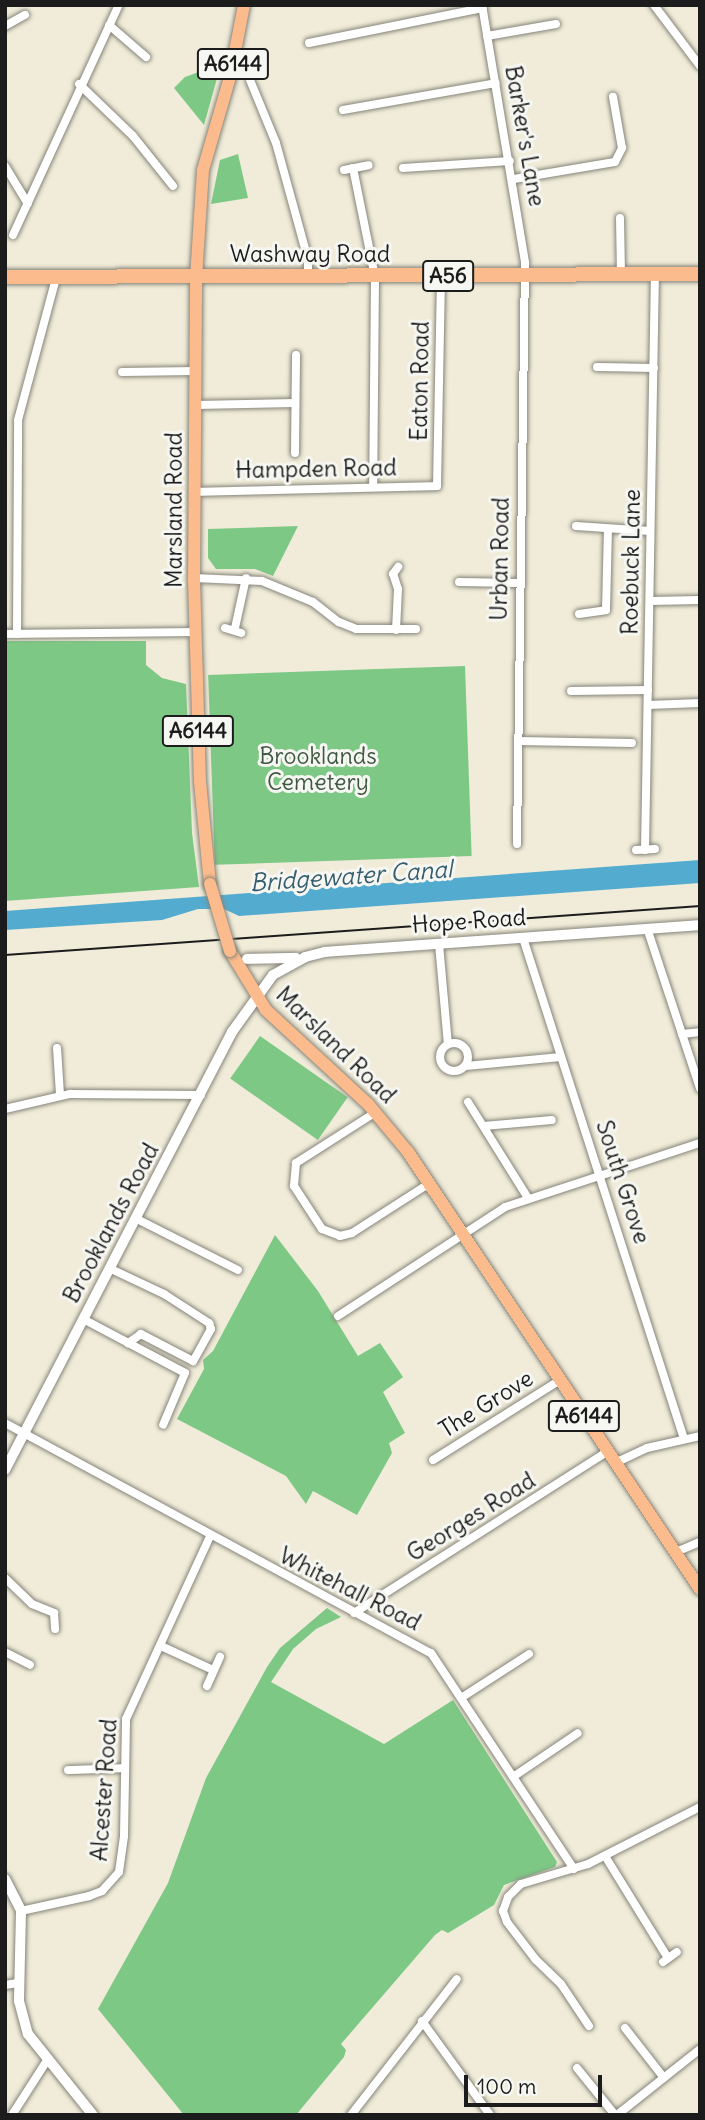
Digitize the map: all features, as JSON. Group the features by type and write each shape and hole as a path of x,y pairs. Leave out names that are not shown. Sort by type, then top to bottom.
{"highway":[{"name":"Washway Road","path":"5,277 700,274"}],"main road":[{"name":"A6144","path":"196,278 203,170 230,77 244,5"},
{"name":"Marsland Road","path":"196,278 195,632 210,884 230,951 255,995 376,1112 429,1183 700,1589"},
{"path":"230,951 247,959"}],"street":[{"path":"13,235 79,84 119,5"},
{"path":"654,5 700,66"},
{"path":"309,43 482,6"},
{"name":"Barker's Lane","path":"482,6 514,180 525,274"},
{"path":"5,26 25,15"},
{"path":"487,36 556,24"},
{"path":"109,25 146,57"},
{"path":"250,80 276,143 307,259 308,277"},
{"path":"343,110 496,83"},
{"path":"79,84 132,136 173,186"},
{"path":"514,180 615,162 622,148 613,97"},
{"path":"402,168 510,161"},
{"path":"369,165 349,169 375,277 373,487"},
{"path":"5,166 28,204"},
{"path":"620,218 621,274"},
{"name":"Urban Road","path":"517,844 518,583 525,274"},
{"name":"Roebuck Lane","path":"655,274 648,705 640,850 655,849"},
{"name":"Eaton Road","path":"437,486 441,276"},
{"path":"17,634 18,420 56,278"},
{"path":"295,453 296,355"},
{"path":"597,367 654,368"},
{"path":"121,372 196,371"},
{"path":"196,405 295,403"},
{"name":"Hampden Road","path":"195,492 437,486"},
{"path":"576,526 650,531"},
{"path":"579,614 606,610 608,530"},
{"path":"392,572 398,589 396,630"},
{"path":"194,578 246,578 313,602 348,626 416,629"},
{"path":"225,628 237,630 246,578"},
{"path":"459,582 474,579 518,583"},
{"path":"650,601 700,600"},
{"path":"5,634 195,632"},
{"path":"571,691 648,690"},
{"path":"648,705 700,703"},
{"path":"518,741 632,743"},
{"name":"Hope Road","path":"255,995 273,975 305,957 439,944 700,925"},
{"path":"647,928 700,1088"},
{"name":"South Grove","path":"523,938 684,1439"},
{"path":"439,944 448,1044 440,1055 445,1068 454,1071 466,1066 561,1057"},
{"path":"247,959 266,962 305,957"},
{"name":"Brooklands Road","path":"5,1470 255,995"},
{"path":"682,1034 700,1032"},
{"path":"448,1044 465,1048 466,1066"},
{"path":"57,1048 60,1095"},
{"path":"5,1108 60,1095 201,1095"},
{"path":"468,1102 528,1198"},
{"path":"376,1112 296,1163 294,1186 322,1229 340,1236 352,1233 429,1183"},
{"path":"484,1126 552,1120"},
{"path":"338,1316 464,1233 528,1198 700,1143"},
{"path":"137,1219 238,1270"},
{"path":"111,1269 164,1294 209,1323 211,1329 193,1361 141,1334 128,1343"},
{"path":"85,1320 185,1373 163,1425"},
{"name":"The Grove","path":"433,1460 560,1380"},
{"name":"Whitehall Road","path":"5,1423 431,1653 574,1870"},
{"path":"615,1463 640,1450 700,1436"},
{"name":"Georges Road","path":"354,1613 608,1451"},
{"name":"Alcester Road","path":"21,1911 102,1891 119,1872 123,1857 126,1719 210,1536"},
{"path":"676,1552 700,1542"},
{"path":"5,1578 32,1604 54,1613 55,1629"},
{"path":"161,1646 214,1670"},
{"path":"5,1652 30,1665"},
{"path":"461,1698 529,1654"},
{"path":"207,1686 220,1657"},
{"path":"513,1777 578,1733"},
{"path":"68,1770 124,1768"},
{"path":"589,2026 561,1984 513,1931 503,1911 513,1889 521,1884 574,1870 700,1807"},
{"path":"605,1856 665,1960 677,1952"},
{"path":"5,1879 21,1911 18,1983 22,2017 46,2062 93,2115"},
{"path":"351,2115 457,1979"},
{"path":"5,1984 18,1983"},
{"path":"422,2021 490,2115"},
{"path":"625,2028 664,2078"},
{"path":"578,2068 616,2115 700,2049"},
{"path":"12,2115 46,2062"}],"green space":[{"path":"221,64 204,125 174,88 185,77"},
{"path":"238,154 248,198 211,204 220,160"},
{"path":"298,526 273,576 255,569 216,569 208,558 208,529"},
{"path":"5,641 146,641 146,665 162,678 186,684 192,833 199,887 5,901"},
{"name":"Brooklands Cemetery","path":"465,666 472,856 215,865 208,675"},
{"path":"260,1036 348,1097 318,1140 230,1079"},
{"path":"275,1235 318,1291 358,1356 380,1343 403,1377 383,1392 405,1433 389,1443 392,1453 357,1515 313,1491 306,1504 286,1476 177,1419 204,1369 203,1360 213,1351"},
{"path":"327,1608 341,1617 316,1629 293,1649 271,1682 384,1744 453,1700 557,1862 555,1867 504,1885 494,1905 448,1933 442,1930 435,1935 341,2044 346,2050 344,2057 296,2115 184,2115 98,2009 168,1883 206,1778 267,1667 280,1648"}],"water":[{"path":"700,860 700,883 239,916 224,909 198,909 162,920 5,930 5,911"}],"tram line":[{"path":"5,955 700,906"}],"water label":[{"name":"Bridgewater Canal","path":"351,876"}]}
